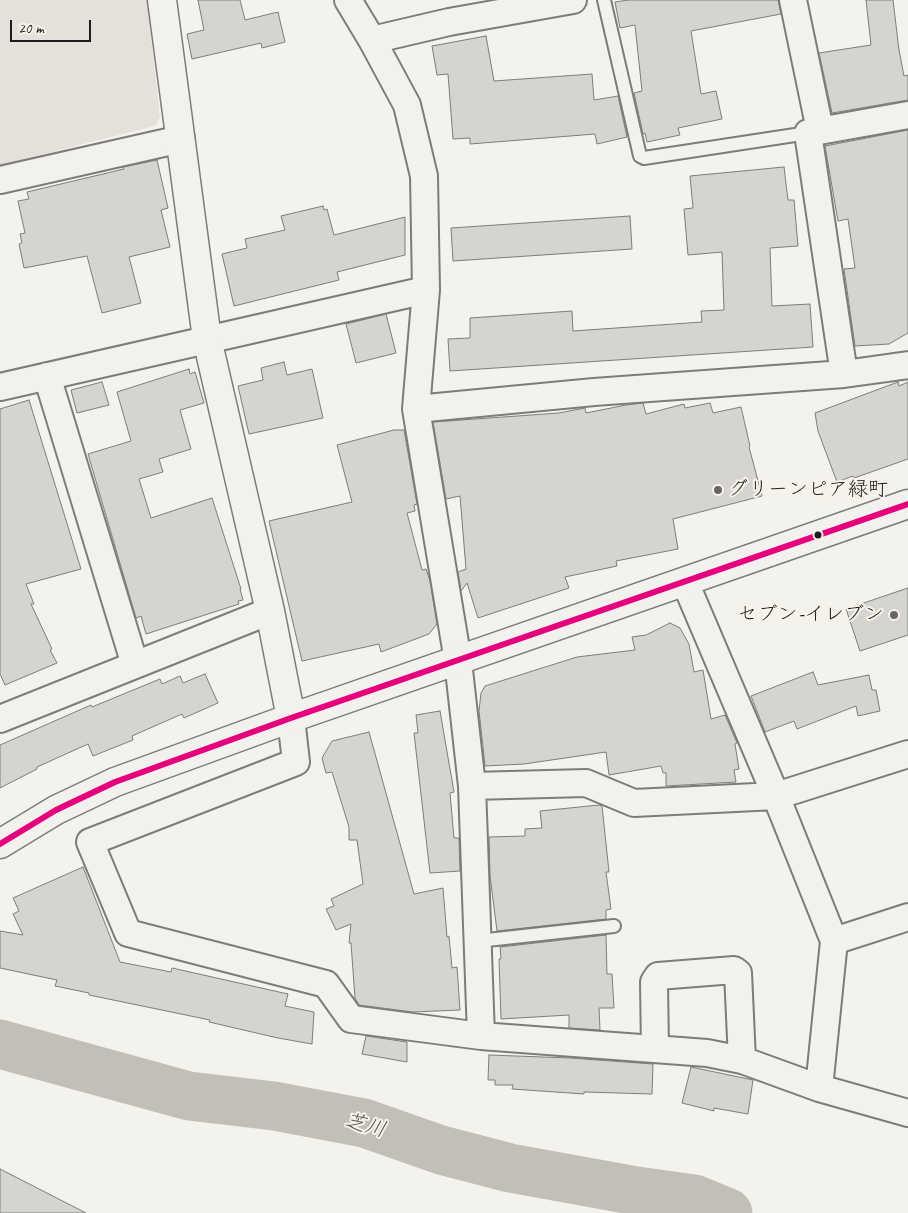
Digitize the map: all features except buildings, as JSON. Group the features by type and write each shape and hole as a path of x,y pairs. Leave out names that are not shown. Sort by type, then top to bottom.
{"street":[{"path":"162,0 207,339 270,611 291,718 296,762 90,842 128,933 326,984 351,1019 481,1036 708,1053 742,1060 819,1088 908,1113"},
{"path":"348,0 407,105 424,176 426,290 416,409 458,661 472,786 481,1036"},
{"path":"372,40 446,11 572,0"},
{"path":"793,0 814,131 844,374"},
{"path":"814,131 908,116"},
{"path":"0,180 181,139"},
{"path":"0,387 426,290"},
{"path":"416,409 594,392 844,374 908,365"},
{"path":"47,376 135,665"},
{"path":"0,844 56,810 115,782 291,718 908,504"},
{"path":"685,582 776,796 834,941 819,1088"},
{"path":"1,714 135,665 270,611"},
{"path":"472,786 586,783 634,803 776,796 908,754"},
{"path":"834,941 908,917"},
{"path":"655,1049 654,982 658,976 734,970 738,973 742,1060"}],"lane":[{"path":"604,0 640,156 644,158 814,131"},
{"path":"478,941 614,926"}],"shaded area":[{"path":"0,0 147,0 160,117 155,126 0,165"}],"waterway":[{"name":"芝川","path":"0,1044 189,1096 274,1106 364,1123 441,1150 510,1168 637,1191 694,1199 728,1213"}],"transit line":[{"path":"0,844 56,810 115,782 291,718 908,504"}],"place":[{"name":"グリーンピア緑町","path":"718,490"},
{"name":"セブン-イレブン","path":"894,615"}]}
